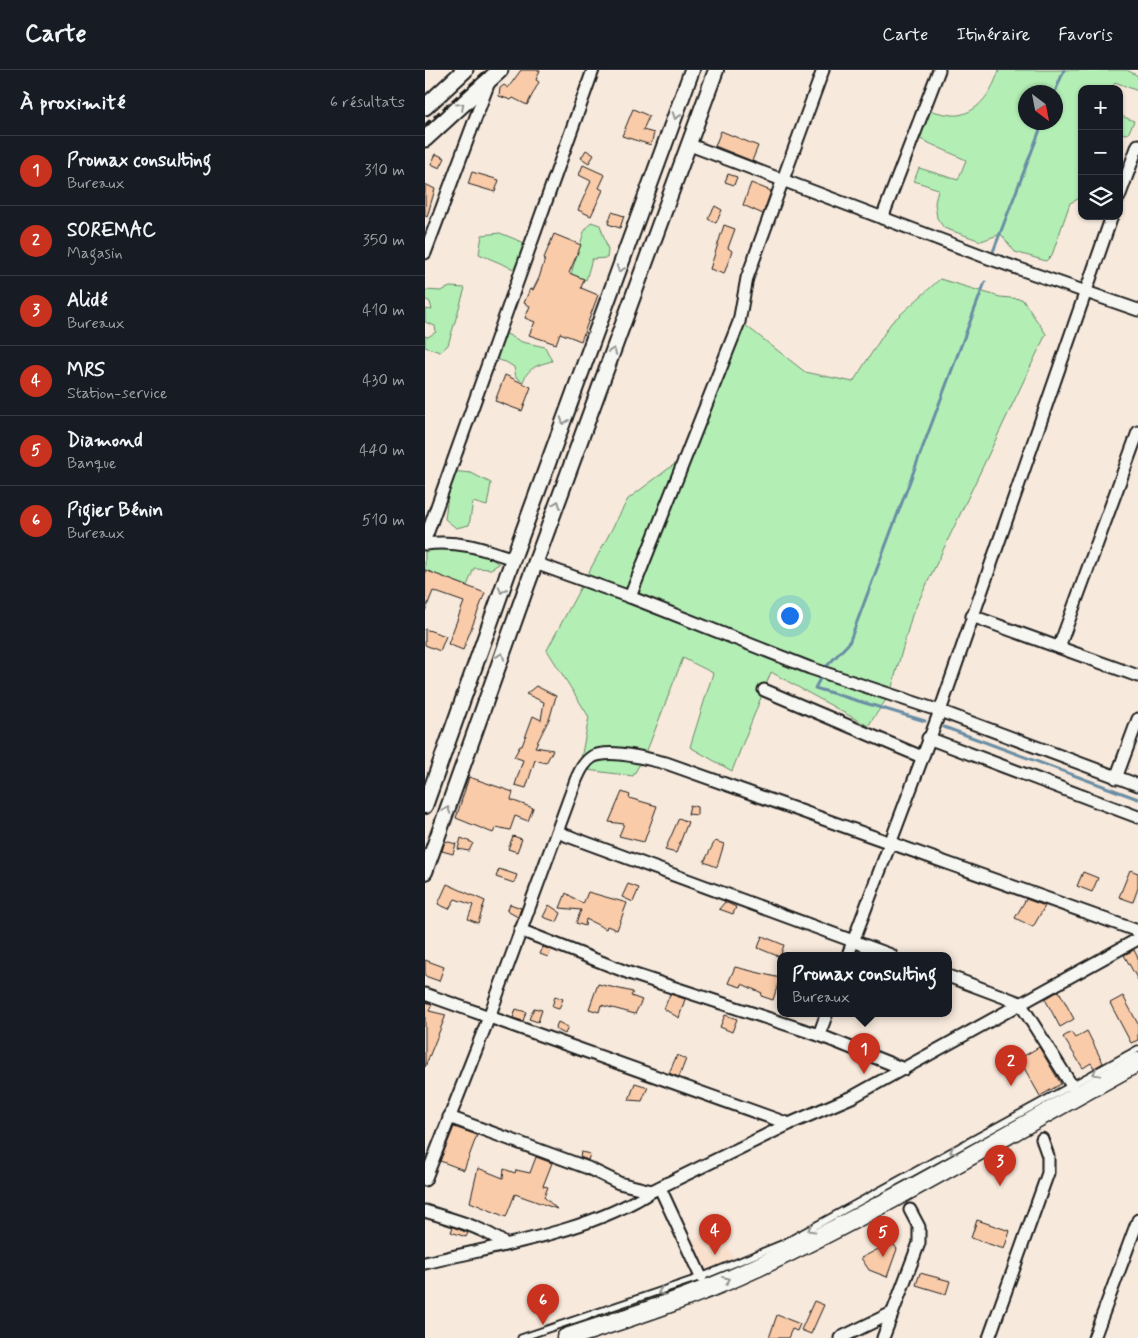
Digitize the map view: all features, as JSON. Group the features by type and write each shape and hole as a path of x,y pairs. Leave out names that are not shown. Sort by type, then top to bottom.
{"highway":[{"path":"566,1338 698,1292 757,1268 818,1238 1138,1062"}],"main road":[{"path":"425,107 465,70"},
{"path":"425,139 495,74"}],"street":[{"path":"425,540 593,70"},
{"path":"425,806 513,559 692,70"},
{"path":"425,872 535,563 716,70"},
{"path":"630,597 739,322 747,278 823,70"},
{"path":"883,218 939,70"},
{"path":"425,253 495,74"},
{"path":"690,145 991,260 1138,310"},
{"path":"1123,186 1138,145"},
{"path":"849,952 928,738 940,711 1111,220"},
{"path":"1059,647 1138,432"},
{"path":"425,544 446,542 468,544 513,559"},
{"path":"535,563 630,597 810,668 940,711 1138,786"},
{"path":"972,616 1138,676"},
{"path":"764,690 921,757"},
{"path":"1116,778 1138,719"},
{"path":"928,738 1138,817"},
{"path":"425,1180 489,1017 583,765 591,758 604,753 666,763 1138,931"},
{"path":"557,832 883,952"},
{"path":"520,930 629,973 819,1035 904,1069"},
{"path":"425,1264 584,1223 631,1205 656,1189 789,1124 854,1096 1138,938"},
{"path":"952,978 1020,1004 1072,1086"},
{"path":"425,994 789,1124"},
{"path":"819,1035 826,1017"},
{"path":"449,1117 588,1168 619,1183 656,1189"},
{"path":"989,1338 1048,1173 1048,1156 1042,1138"},
{"path":"656,1189 701,1277"},
{"path":"883,1338 919,1243 919,1227 910,1210"},
{"path":"425,1211 489,1232 505,1244"},
{"path":"1094,1338 1138,1220"},
{"path":"840,1338 892,1313"}],"lane":[{"path":"521,1338 701,1277 803,1233 1138,1049"}],"shaded area":[{"path":"720,1229 735,1261 704,1273 690,1241"}],"green space":[{"path":"999,70 1127,70 1138,76 1138,91 1115,82 1114,85 1078,85 1078,199 1070,203 1052,255 1046,261 1015,252 1001,234 981,241 944,228 937,218 935,203 938,189 914,181 919,168 958,180 966,160 918,138 930,111 955,115 966,113 979,104 989,92"},
{"path":"1123,117 1134,121 1128,134 1123,133"},
{"path":"591,222 600,225 608,250 607,258 592,259 586,280 571,274 584,232"},
{"path":"500,233 527,244 514,269 479,254 482,235"},
{"path":"940,279 1000,297 1022,299 1046,334 912,615 890,694 868,726 771,672 732,771 690,747 713,673 683,658 646,753 633,776 579,769 589,717 547,650 628,499 692,451 740,321 805,372 853,382 891,323"},
{"path":"450,287 465,288 448,345 440,352 425,347 425,336 428,337 436,332 435,326 425,322 425,309 432,310 430,302 425,299 425,290 441,291"},
{"path":"503,332 522,342 545,347 552,361 538,365 531,370 523,382 516,377 514,367 506,362 491,358"},
{"path":"451,471 471,473 491,483 487,506 473,502 469,525 456,528 445,519"},
{"path":"428,544 483,553 499,564 491,569 474,568 467,586 425,570 425,548"}],"building":[{"path":"521,70 540,70 536,80 539,82 527,105 513,98 511,100 499,96 500,88 504,85 508,88"},
{"path":"633,109 649,116 643,130 654,133 651,145 622,136"},
{"path":"721,131 758,146 752,161 715,146"},
{"path":"586,150 594,155 589,163 581,158"},
{"path":"436,154 445,158 440,168 431,164"},
{"path":"583,165 605,175 599,188 603,190 591,216 578,210 591,181 579,175"},
{"path":"472,172 499,180 495,192 468,184"},
{"path":"728,174 737,177 734,185 725,182"},
{"path":"751,183 771,191 763,214 743,205"},
{"path":"425,184 435,189 427,217 425,216"},
{"path":"715,206 722,210 716,223 708,219"},
{"path":"612,212 624,216 620,228 608,224"},
{"path":"724,225 735,229 728,248 732,251 724,274 710,269"},
{"path":"554,234 581,245 569,273 584,279 581,288 598,295 581,341 560,333 556,344 529,335 535,322 525,318 530,306 524,303 530,289 533,290 539,278 544,258"},
{"path":"505,375 531,387 522,411 495,401"},
{"path":"425,570 485,593 463,650 448,644 464,602 433,591 425,611"},
{"path":"425,629 446,636 440,651 425,645"},
{"path":"536,686 556,696 550,717 535,747 553,750 546,763 535,760 526,788 515,785 523,760 514,757 520,746 522,746 533,716 541,720 544,702 526,694"},
{"path":"469,777 513,792 511,800 533,808 528,821 515,816 510,830 496,827 493,833 456,818"},
{"path":"622,792 630,795 629,798 657,806 644,842 619,836 624,824 609,822"},
{"path":"690,805 697,807 697,815 688,814"},
{"path":"679,818 688,822 676,853 665,850"},
{"path":"513,836 522,839 517,852 508,849"},
{"path":"461,838 473,843 469,851 458,849"},
{"path":"445,841 456,844 453,854 442,851"},
{"path":"715,841 724,844 717,867 704,862"},
{"path":"499,869 517,875 514,883 496,877"},
{"path":"1130,870 1138,873 1138,888 1133,902 1119,897"},
{"path":"1083,872 1098,878 1092,892 1077,886"},
{"path":"447,884 485,901 478,923 468,919 473,905 455,899 449,909 438,904"},
{"path":"628,884 639,888 633,902 622,897"},
{"path":"588,892 627,903 617,930 607,926 606,929 586,919 585,926 576,923 581,910 560,908 566,893 583,904"},
{"path":"1026,899 1045,906 1033,927 1015,918"},
{"path":"725,902 736,907 733,914 719,909"},
{"path":"510,904 521,908 518,917 507,911"},
{"path":"549,905 561,913 557,922 543,917"},
{"path":"762,936 784,945 782,952 777,952 777,956 758,948"},
{"path":"543,947 551,950 548,957 540,954"},
{"path":"1134,950 1138,958 1138,980 1124,955"},
{"path":"425,960 444,967 439,981 425,976"},
{"path":"735,967 777,977 777,987 773,1000 761,996 762,993 742,984 741,987 728,983"},
{"path":"598,984 633,992 631,996 642,1000 635,1014 601,1005 599,1012 589,1009"},
{"path":"1059,991 1074,1019 1060,1027 1045,999"},
{"path":"670,994 685,999 679,1018 664,1009"},
{"path":"555,996 563,999 559,1009 552,1007"},
{"path":"1123,996 1138,1024 1138,1040 1131,1043 1110,1003"},
{"path":"425,1002 432,1004 429,1011 446,1015 425,1067"},
{"path":"534,1008 542,1010 538,1022 529,1019"},
{"path":"516,1009 526,1012 523,1021 513,1018"},
{"path":"725,1015 737,1019 732,1032 720,1027"},
{"path":"558,1022 568,1027 565,1034 555,1029"},
{"path":"1087,1031 1103,1063 1094,1068 1091,1063 1083,1068 1063,1037 1071,1032 1075,1038"},
{"path":"1039,1047 1061,1084 1040,1096 1019,1059"},
{"path":"677,1055 686,1059 679,1077 669,1073"},
{"path":"635,1083 648,1087 642,1101 629,1100"},
{"path":"454,1127 477,1135 464,1170 440,1161"},
{"path":"581,1152 590,1154 588,1160 580,1157"},
{"path":"536,1157 552,1163 543,1186 548,1187 544,1197 557,1209 515,1194 506,1217 470,1202 478,1168 503,1178 504,1169 515,1173 516,1170 530,1173"},
{"path":"977,1220 1010,1231 1004,1249 971,1238"},
{"path":"453,1227 468,1233 466,1237 451,1232"},
{"path":"892,1242 897,1249 887,1277 869,1270 861,1258"},
{"path":"920,1273 950,1281 946,1294 916,1285"},
{"path":"814,1301 824,1305 811,1334 801,1330"},
{"path":"777,1315 800,1324 797,1331 792,1329 788,1338 769,1338"}],"waterway":[{"path":"1058,85 1064,70"},
{"path":"991,257 1040,130"},
{"path":"824,669 849,643 985,282"},
{"path":"822,675 815,688 925,721"},
{"path":"944,727 1138,799"}],"railway":[{"path":"425,125 487,70"}],"place":[{"name":"Promax consulting","path":"864,1074"},
{"name":"SOREMAC","path":"1011,1086"},
{"name":"Alidé","path":"1000,1186"},
{"name":"MRS","path":"715,1255"},
{"name":"Diamond","path":"883,1257"},
{"name":"Pigier Bénin","path":"543,1325"}]}
